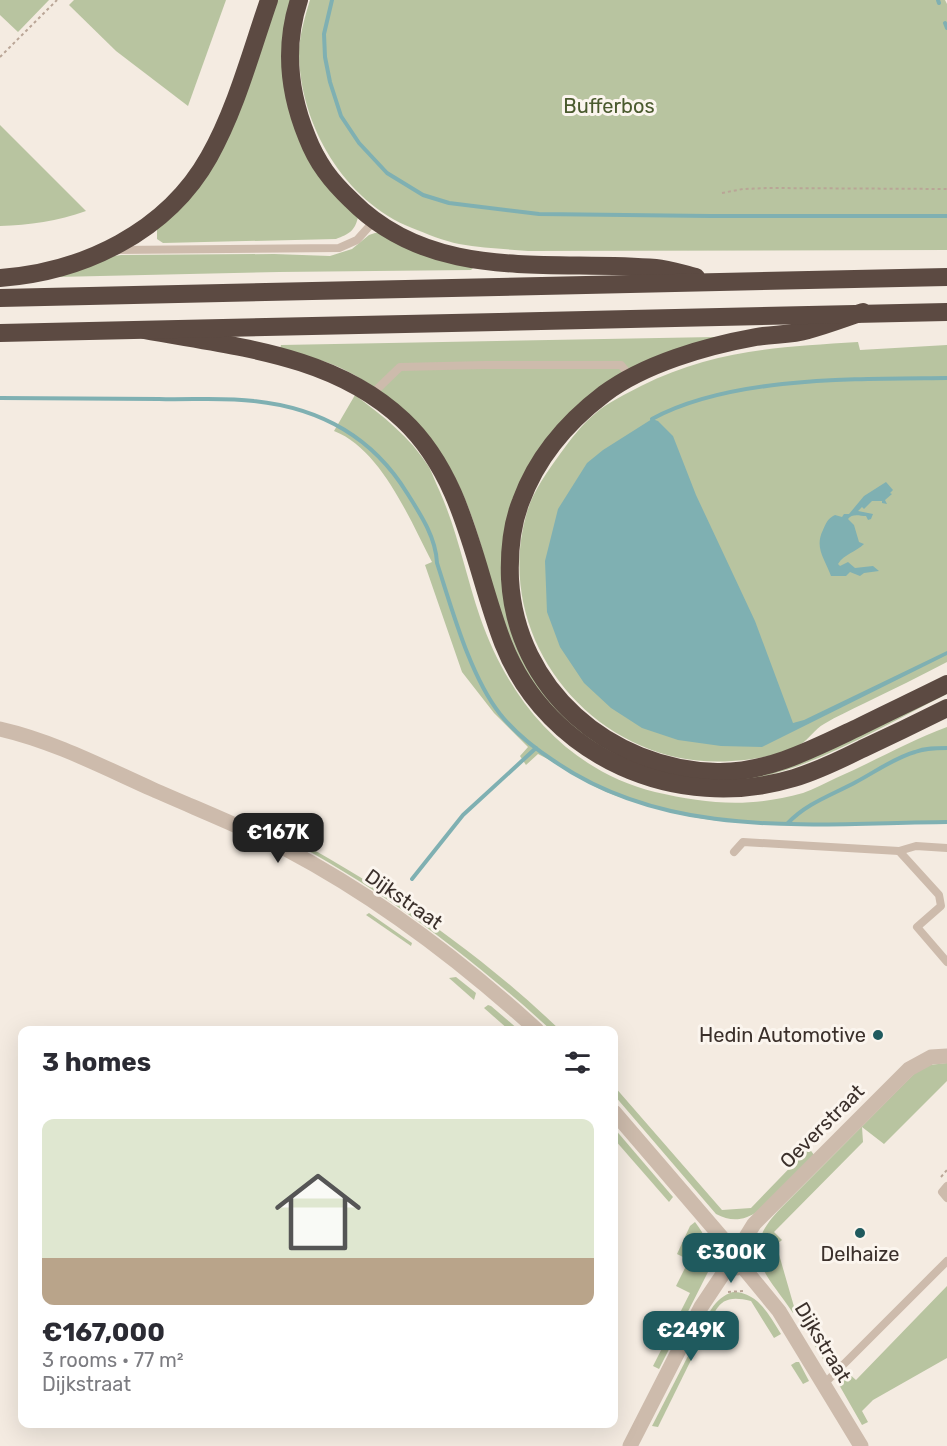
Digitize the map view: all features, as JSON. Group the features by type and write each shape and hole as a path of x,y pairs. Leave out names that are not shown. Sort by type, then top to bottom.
{"highway":[{"path":"0,278 20,277 62,267 109,250 140,233 166,211 208,159 225,122 269,0"},
{"path":"299,0 292,28 290,54 291,80 299,118 315,158 338,187 366,215 410,242 444,254 469,259 529,266 658,268 721,283"},
{"path":"0,298 947,277"},
{"path":"864,312 806,331 756,337 688,355 630,377 583,411 554,440 534,470 520,502 513,527 509,558 516,621 526,648 544,679 569,711 590,729 617,746 669,766 720,772 767,765 809,751 947,684"},
{"path":"0,333 864,312 947,312"},
{"path":"144,330 259,351 302,362 338,375 372,394 404,421 424,443 459,505 504,645 522,680 544,712 572,738 613,764 686,786 739,788 769,785 809,773 947,708"},
{"path":"809,751 831,732 947,675"},
{"path":"769,785 784,787 825,774 947,716"}],"street":[{"name":"Dijkstraat","path":"0,729 70,753 285,849 361,893 418,933 484,984 532,1026"},
{"name":"Oeverstraat","path":"735,1245 909,1069 931,1056 946,1054"},
{"path":"618,1116 735,1245 747,1255 746,1262 735,1266 701,1307 630,1446"},
{"name":"Dijkstraat","path":"735,1266 779,1311 861,1446"}],"lane":[{"path":"109,250 339,248 357,240 375,221"},
{"path":"372,394 400,367 621,365 630,377"},
{"path":"734,852 743,842 899,851 916,846 947,848"},
{"path":"899,851 939,895 942,906 917,927 947,962"},
{"path":"947,1186 942,1192 947,1198"},
{"path":"824,1384 849,1362 947,1261"}],"path":[{"path":"0,57 57,0"},
{"path":"722,194 743,189 768,188 947,189"},
{"path":"710,1242 713,1257 711,1266"},
{"path":"722,1295 735,1291 747,1292"}],"green space":[{"path":"0,0 49,0 18,32 0,15"},
{"path":"74,0 226,0 188,106 116,51 69,5"},
{"path":"276,0 292,0 285,79 358,217 355,226 348,234 336,239 163,243 157,239 157,227 180,209"},
{"name":"Bufferbos","path":"310,0 945,0 947,4 947,250 528,251 459,244 424,233 388,216 366,199 330,158 317,133 301,81 299,54 301,34"},
{"path":"0,125 86,211 43,222 0,226"},
{"path":"375,233 381,233 473,268 471,270 56,277 102,258 121,255 330,256 352,249"},
{"path":"714,337 717,340 671,354 628,373 589,399 556,430 529,466 511,507 503,553 506,603 510,622 532,674 555,705 568,718 582,731 618,754 679,773 722,777 756,774 795,763 947,691 947,694 815,760 759,778 722,783 680,779 630,764 591,744 562,719 532,685 510,645 465,498 439,451 399,407 362,379 334,365 280,349 281,345"},
{"path":"858,342 860,350 947,345 947,662 829,721 794,748 758,758 732,761 683,759 639,745 599,721 565,689 540,651 524,607 519,560 527,512 537,489 551,467 577,432 597,412 624,395 668,374 747,352"},
{"path":"355,395 405,437 429,467 452,523 480,617 492,648 507,677 525,703 545,728 569,749 595,767 623,782 655,792 711,802 765,801 803,793 947,727 947,822 786,824 703,819 658,809 614,795 538,754 526,765 520,756 528,747 494,713 462,672 425,565 432,562 404,507 380,469 366,453 351,440 334,431"},
{"path":"263,822 304,844 419,916 491,969 556,1026 547,1026 449,944 377,893 340,869 261,826"},
{"path":"369,913 412,943 411,946 366,915"},
{"path":"456,977 476,993 474,1000 449,978"},
{"path":"491,1006 514,1026 504,1026 484,1008"},
{"path":"947,1063 947,1081 884,1144 862,1127 863,1142 774,1232 782,1240 774,1247 778,1251 795,1310 793,1313 760,1262 758,1250 760,1237 768,1224 781,1208 916,1072 929,1065"},
{"path":"618,1091 722,1210 751,1208 809,1148 814,1155 758,1211 748,1217 737,1219 716,1214 618,1100"},
{"path":"618,1133 673,1197 669,1202 618,1144"},
{"path":"695,1222 708,1244 709,1270 659,1369 653,1366 690,1293 676,1286 689,1260 677,1254 690,1226"},
{"path":"947,1286 947,1358 873,1400 862,1411 868,1422 862,1425 838,1383 848,1373 856,1380"},
{"path":"733,1292 742,1293 756,1300 781,1334 774,1338 751,1301 731,1299 724,1301 715,1311 704,1337 699,1334 716,1303"},
{"path":"808,1323 835,1367 832,1370 829,1369 815,1346"},
{"path":"689,1354 693,1356 658,1427 652,1426"},
{"path":"799,1362 809,1381 803,1384 791,1365"}],"water":[{"path":"652,419 658,421 673,436 696,495 755,621 793,723 804,720 947,651 947,655 762,747 721,746 678,740 642,728 611,708 584,683 560,647 547,612 545,561 558,509 587,463"},
{"path":"886,482 893,490 885,500 887,504 882,501 872,501 864,509 862,507 858,511 873,514 871,519 856,515 848,519 854,525 859,542 864,544 838,564 840,566 848,562 855,568 873,566 879,571 864,573 860,576 850,572 846,576 831,576 820,548 821,536 826,523 835,515 842,517 844,514 849,514 864,496"}],"waterway":[{"path":"332,0 324,34 325,57 341,116 359,143 387,173 423,195 449,203 539,214 947,216"},
{"path":"945,23 947,28"},
{"path":"652,419 684,405 757,387 835,380 947,378"},
{"path":"0,398 242,400 301,410 322,418 361,441 378,456 407,493 431,536 437,563 456,621 471,662 489,698 500,714 525,740 554,761 599,787 646,804 694,816 744,822 795,824 947,822"},
{"path":"412,879 463,815 536,748"},
{"path":"788,823 812,805 900,758 923,750 947,748"}],"place":[{"name":"Hedin Automotive","path":"878,1035"},
{"name":"Delhaize","path":"860,1233"}]}
